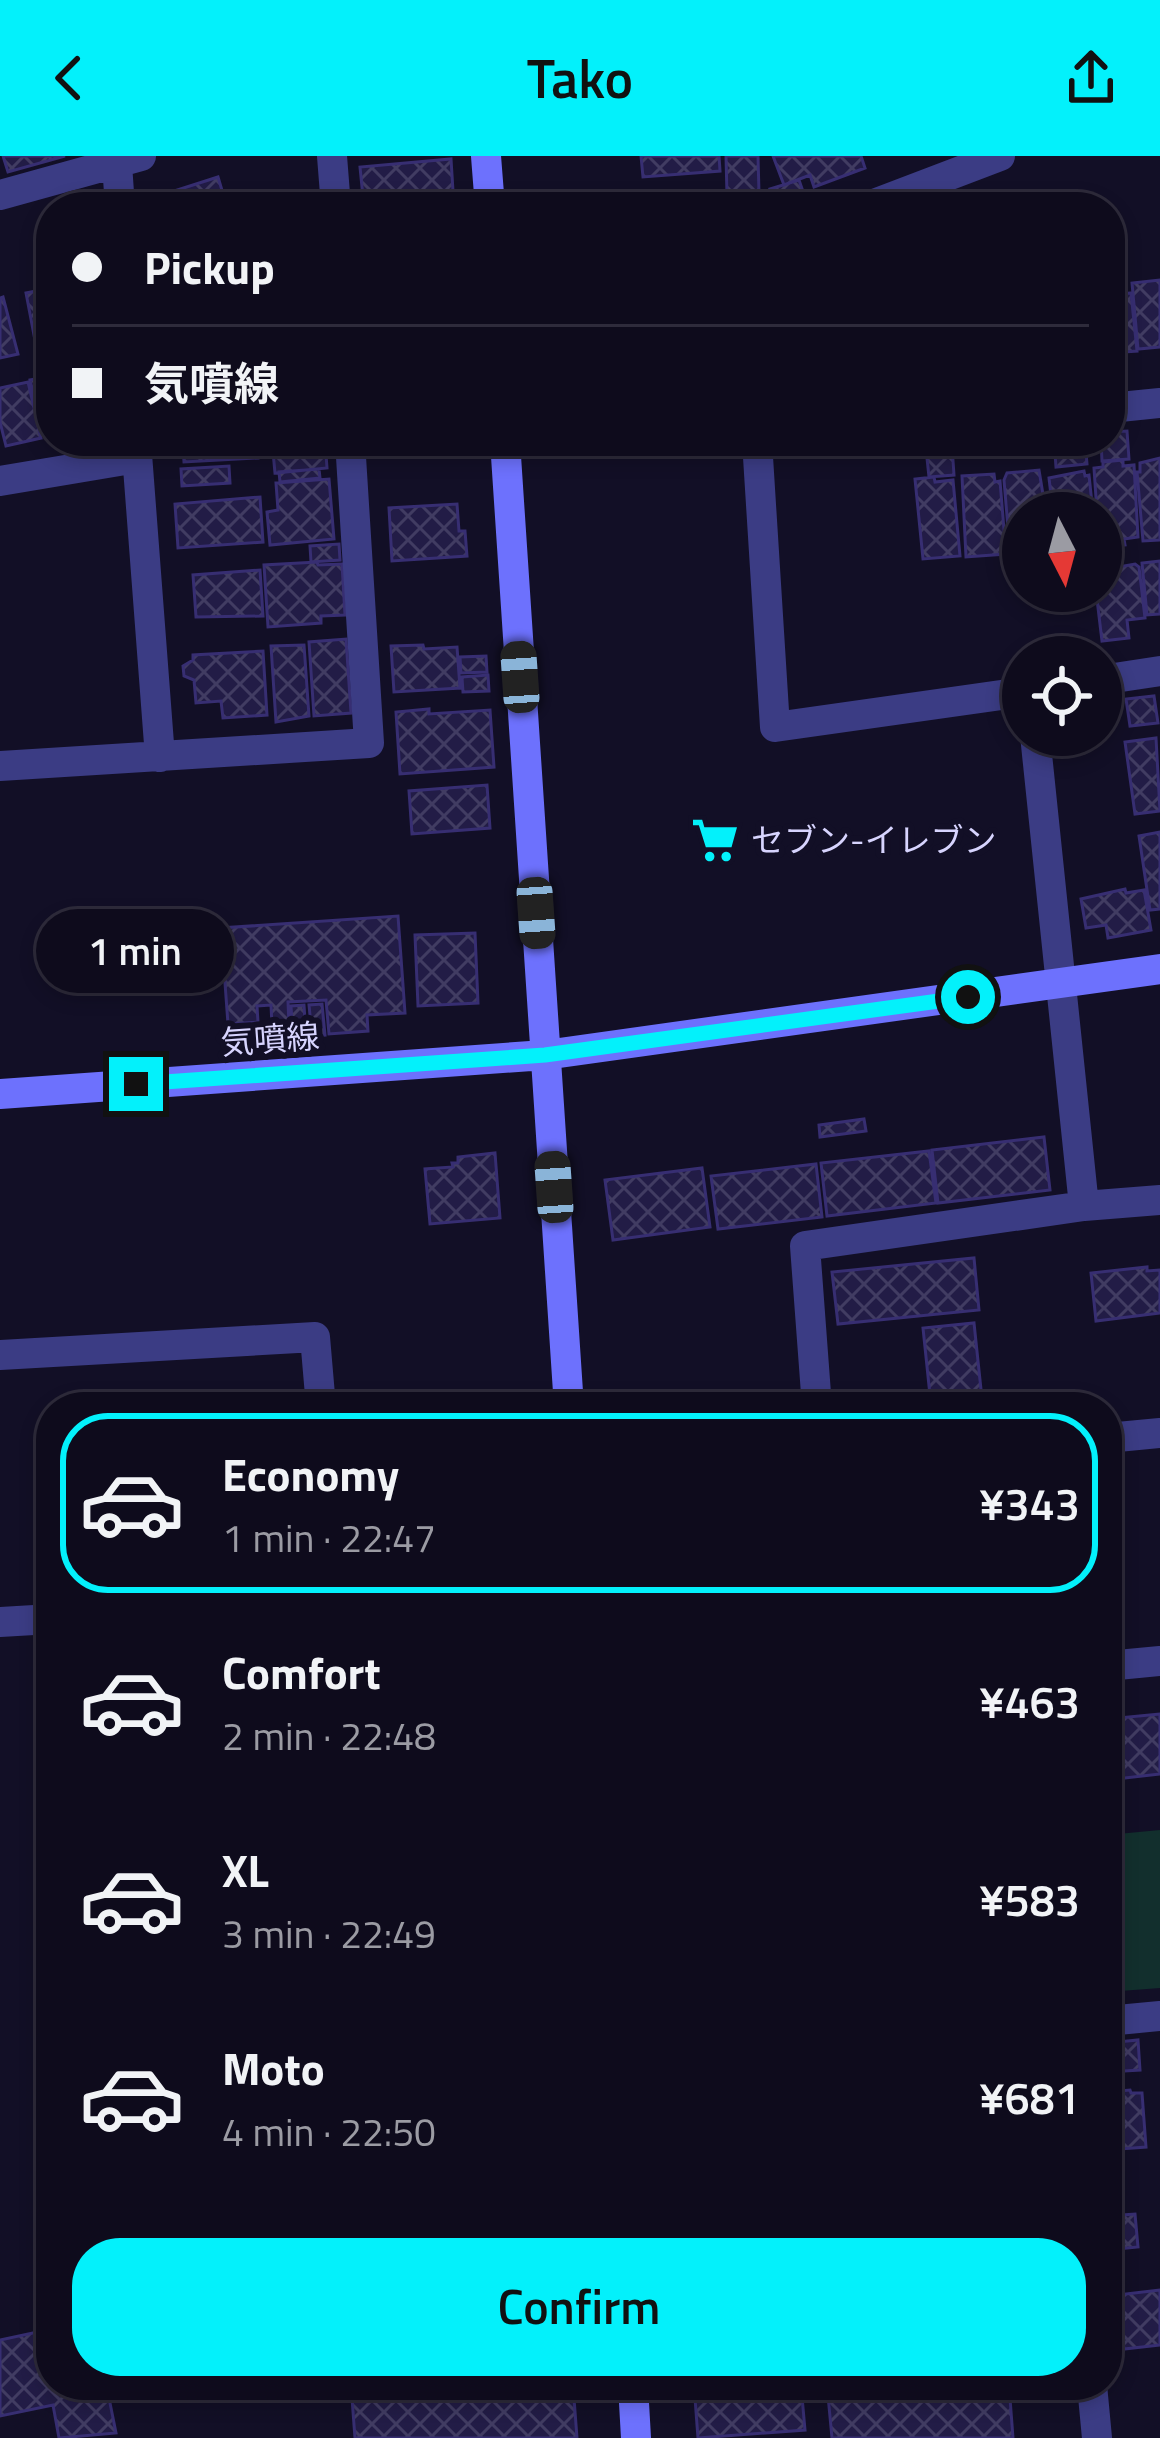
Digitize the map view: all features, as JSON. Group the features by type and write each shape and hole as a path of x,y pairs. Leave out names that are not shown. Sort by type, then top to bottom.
{"street":[{"path":"332,156 334,192"},
{"path":"486,156 489,192"},
{"path":"905,192 1000,156"},
{"path":"0,196 129,160 123,192"},
{"path":"1125,406 1160,403"},
{"path":"0,481 110,456"},
{"path":"136,456 160,757"},
{"path":"0,766 369,743 351,456"},
{"path":"506,456 568,1392"},
{"path":"758,456 775,727 1002,695"},
{"path":"1122,677 1160,671"},
{"path":"1037,756 1084,1206"},
{"name":"気噴線","path":"0,1094 545,1055 1160,969"},
{"path":"816,1392 806,1246 1084,1206 1160,1200"},
{"path":"0,1352 315,1337 320,1392"},
{"path":"1122,1436 1160,1432"},
{"path":"0,1622 36,1620"},
{"path":"1122,1665 1160,1661"},
{"path":"1122,2020 1160,2016"},
{"path":"634,2400 636,2438"},
{"path":"1093,2400 1097,2438"}],"green space":[{"path":"1160,1830 1160,1988 1122,1991 1122,1834"}],"building":[{"path":"3,156 65,156 8,172"},
{"path":"641,156 719,156 720,171 643,177"},
{"path":"726,156 758,156 759,192 727,192"},
{"path":"773,156 861,156 865,168 814,187 810,175 784,185"},
{"path":"451,159 453,192 362,192 360,167"},
{"path":"218,177 222,192 171,192"},
{"path":"799,180 803,192 771,192"},
{"path":"1160,280 1160,347 1138,349 1132,283"},
{"path":"36,291 36,346 26,293"},
{"path":"1131,293 1137,351 1125,352 1125,294"},
{"path":"0,298 18,354 0,358"},
{"path":"28,382 36,439 6,446 0,388"},
{"path":"1125,431 1129,459 1102,461 1102,456 1125,456"},
{"path":"184,456 258,456 258,458 184,462"},
{"path":"273,456 326,456 327,468 275,473"},
{"path":"927,456 953,456 954,475 929,477"},
{"path":"1055,456 1086,456 1087,464 1056,467"},
{"path":"1160,458 1160,540 1143,541 1137,472 1140,463"},
{"path":"1123,460 1123,466 1134,465 1138,537 1124,539 1125,545 1122,545 1122,492 1096,492 1094,468 1103,467 1103,462"},
{"path":"229,466 230,483 182,486 181,469"},
{"path":"319,469 320,478 280,482 279,472"},
{"path":"1039,470 1043,492 1005,492 1007,473"},
{"path":"1084,471 1091,492 1051,492 1049,478"},
{"path":"994,474 995,482 1000,481 1002,554 966,557 962,476"},
{"path":"934,477 935,482 953,480 960,556 923,559 915,479"},
{"path":"329,479 334,539 270,545 267,512 278,510 276,483"},
{"path":"260,497 263,542 178,548 175,504"},
{"path":"457,504 467,556 392,561 389,508"},
{"path":"339,544 340,560 311,562 310,546"},
{"path":"1160,561 1160,614 1147,615 1142,563"},
{"path":"342,564 345,615 321,616 321,623 268,627 264,565"},
{"path":"1122,566 1139,567 1145,618 1127,620 1129,638 1101,636 1099,612 1122,612"},
{"path":"260,570 263,616 196,617 193,575"},
{"path":"346,639 351,713 314,716 309,642"},
{"path":"304,645 309,716 276,722 271,646"},
{"path":"423,645 424,649 457,647 460,688 394,692 391,646"},
{"path":"263,651 267,715 223,718 221,701 196,703 194,680 184,676 183,666 193,655"},
{"path":"486,656 487,672 461,673 460,657"},
{"path":"488,675 489,691 463,692 462,677"},
{"path":"1154,696 1158,723 1130,726 1126,699"},
{"path":"429,709 429,714 490,710 494,767 400,774 396,712"},
{"path":"1156,738 1160,811 1135,814 1125,742"},
{"path":"487,785 490,828 412,834 409,791"},
{"path":"1160,832 1160,909 1150,910 1139,836"},
{"path":"1125,889 1126,893 1144,890 1151,930 1108,938 1106,925 1086,928 1081,899"},
{"path":"398,916 405,1013 367,1015 368,1031 329,1034 326,1000 288,1002 289,1025 272,1026 271,1005 257,1006 258,1022 228,1024 221,928"},
{"path":"475,933 478,1003 418,1006 415,935"},
{"path":"322,1004 325,1035 312,1036 309,1005"},
{"path":"304,1005 306,1036 293,1037 291,1006"},
{"path":"864,1119 866,1131 820,1137 819,1125"},
{"path":"1044,1137 1050,1190 938,1203 932,1150"},
{"path":"929,1151 936,1203 827,1216 821,1163"},
{"path":"495,1153 500,1218 430,1224 425,1169 453,1167 458,1157"},
{"path":"816,1164 822,1217 718,1229 711,1176"},
{"path":"702,1168 710,1227 613,1240 605,1180"},
{"path":"974,1258 979,1310 838,1324 832,1272"},
{"path":"1147,1267 1147,1271 1160,1270 1160,1313 1096,1321 1091,1273"},
{"path":"974,1323 981,1392 930,1392 923,1328"},
{"path":"1160,1714 1160,1774 1122,1778 1122,1718"},
{"path":"1138,2040 1140,2070 1122,2071 1122,2042"},
{"path":"1122,2091 1142,2093 1146,2147 1122,2149"},
{"path":"1135,2214 1138,2247 1122,2249 1122,2215"},
{"path":"1160,2290 1160,2345 1124,2349 1122,2294"},
{"path":"36,2332 36,2400 109,2400 116,2433 59,2438 53,2405 0,2416 0,2340"},
{"path":"352,2400 574,2400 577,2438 355,2438"},
{"path":"695,2400 802,2400 805,2430 698,2438"},
{"path":"828,2400 1010,2400 1013,2438 832,2438"}],"place":[{"name":"セブン-イレブン","path":"715,840"}],"route":[{"path":"136,1084 545,1055 968,997"}]}
